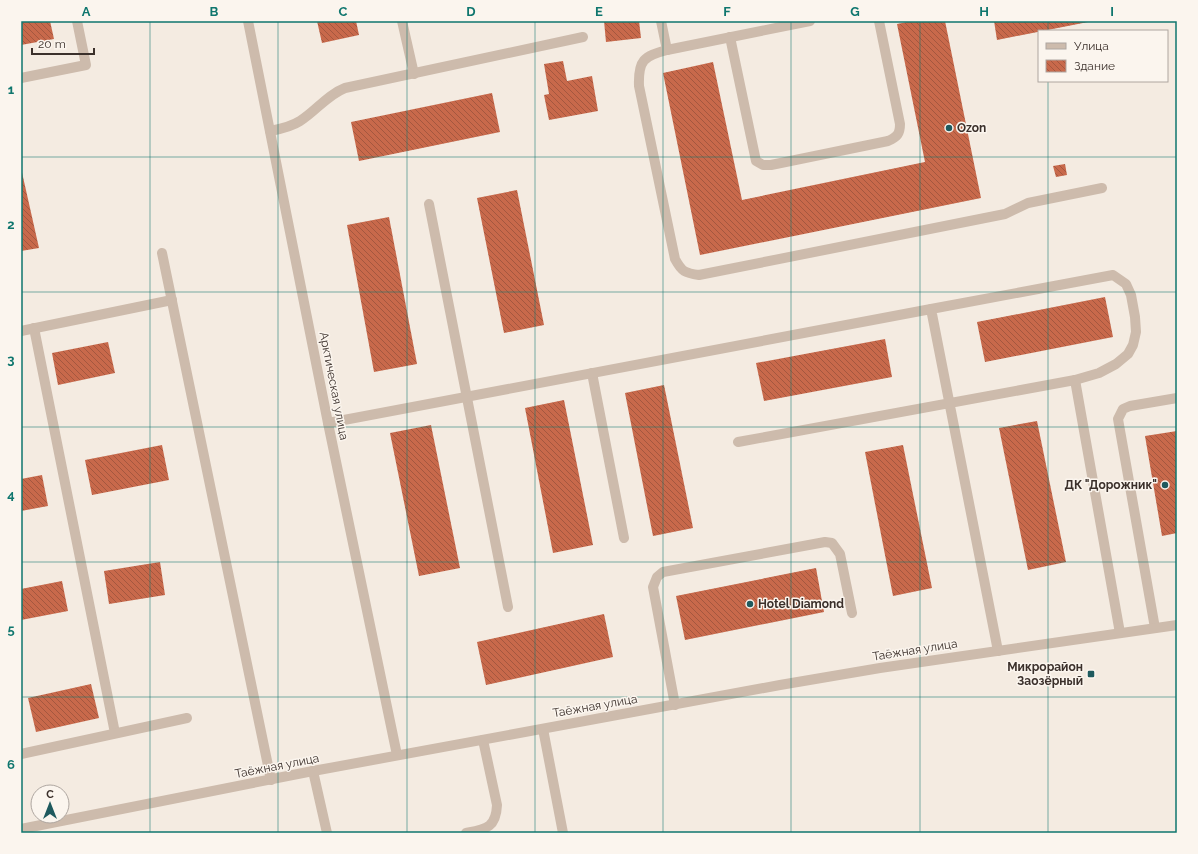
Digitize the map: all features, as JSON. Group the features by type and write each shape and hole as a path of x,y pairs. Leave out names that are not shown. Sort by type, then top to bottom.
{"street":[{"path":"21,78 86,65 77,21"},
{"name":"Арктическая улица","path":"248,21 328,423 397,755"},
{"path":"402,21 414,74"},
{"path":"661,21 667,50"},
{"path":"810,21 650,54 641,63 638,72 639,86 676,259 680,269 688,273 698,275 997,216 1005,214 1028,203 1102,188"},
{"path":"730,37 756,161 763,165 772,165 888,141 896,138 900,132 900,124 879,21"},
{"path":"270,131 287,127 300,121 331,96 341,90 583,37"},
{"path":"429,204 508,606"},
{"path":"162,253 271,780"},
{"path":"328,423 1113,275 1126,284 1131,295 1136,332 1133,345 1128,354 1116,364 1099,373 1075,380 738,442"},
{"path":"21,331 172,300"},
{"path":"931,310 998,651"},
{"path":"34,328 115,733"},
{"path":"592,373 624,538"},
{"path":"1075,380 1120,633"},
{"path":"1155,628 1118,420 1123,409 1130,406 1177,398"},
{"path":"675,705 653,587 657,577 663,572 824,542 832,543 840,554 852,613"},
{"name":"Таёжная улица","path":"21,829 397,755 880,668 1177,625"},
{"path":"21,754 187,718"},
{"path":"543,729 563,833"},
{"path":"466,833 485,829 492,823 497,815 497,805 483,740"},
{"path":"313,771 327,833"}],"building":[{"path":"21,21 50,21 54,39 21,45"},
{"path":"317,21 356,21 359,35 322,43"},
{"path":"604,21 639,21 641,38 606,42"},
{"path":"912,21 945,21 981,198 700,255 663,73 713,62 742,200 925,162 897,24"},
{"path":"994,21 1088,22 1048,30 1038,30 1038,32 997,40"},
{"path":"563,61 567,81 592,76 598,111 549,120 544,95 549,94 544,64"},
{"path":"492,93 500,132 359,161 351,122"},
{"path":"1065,164 1067,175 1056,177 1053,166"},
{"path":"21,168 39,248 21,251"},
{"path":"517,190 544,325 504,333 477,198"},
{"path":"389,217 417,364 374,372 347,225"},
{"path":"1105,297 1113,337 985,362 977,322"},
{"path":"885,339 892,377 764,401 756,363"},
{"path":"108,342 115,373 58,385 52,353"},
{"path":"664,385 693,528 653,536 625,393"},
{"path":"564,400 593,545 553,553 525,408"},
{"path":"1037,421 1066,562 1028,570 999,428"},
{"path":"431,425 460,568 419,576 390,433"},
{"name":"ДК \"Дорожник\"","path":"1177,431 1177,533 1162,536 1145,436"},
{"path":"162,445 169,480 92,495 85,460"},
{"path":"903,445 932,588 893,596 865,452"},
{"path":"42,475 48,506 21,511 21,479"},
{"path":"160,562 165,595 109,604 104,571"},
{"name":"Hotel Diamond","path":"816,568 824,612 685,640 676,596"},
{"path":"62,581 68,611 21,620 21,589"},
{"path":"604,614 613,657 486,685 477,642"},
{"path":"91,684 99,718 36,732 28,698"}],"place":[{"name":"Ozon","path":"949,128"},
{"name":"ДК \"Дорожник\"","path":"1165,485"},
{"name":"Hotel Diamond","path":"750,604"},
{"name":"Микрорайон Заозёрный","path":"1091,674"}]}
